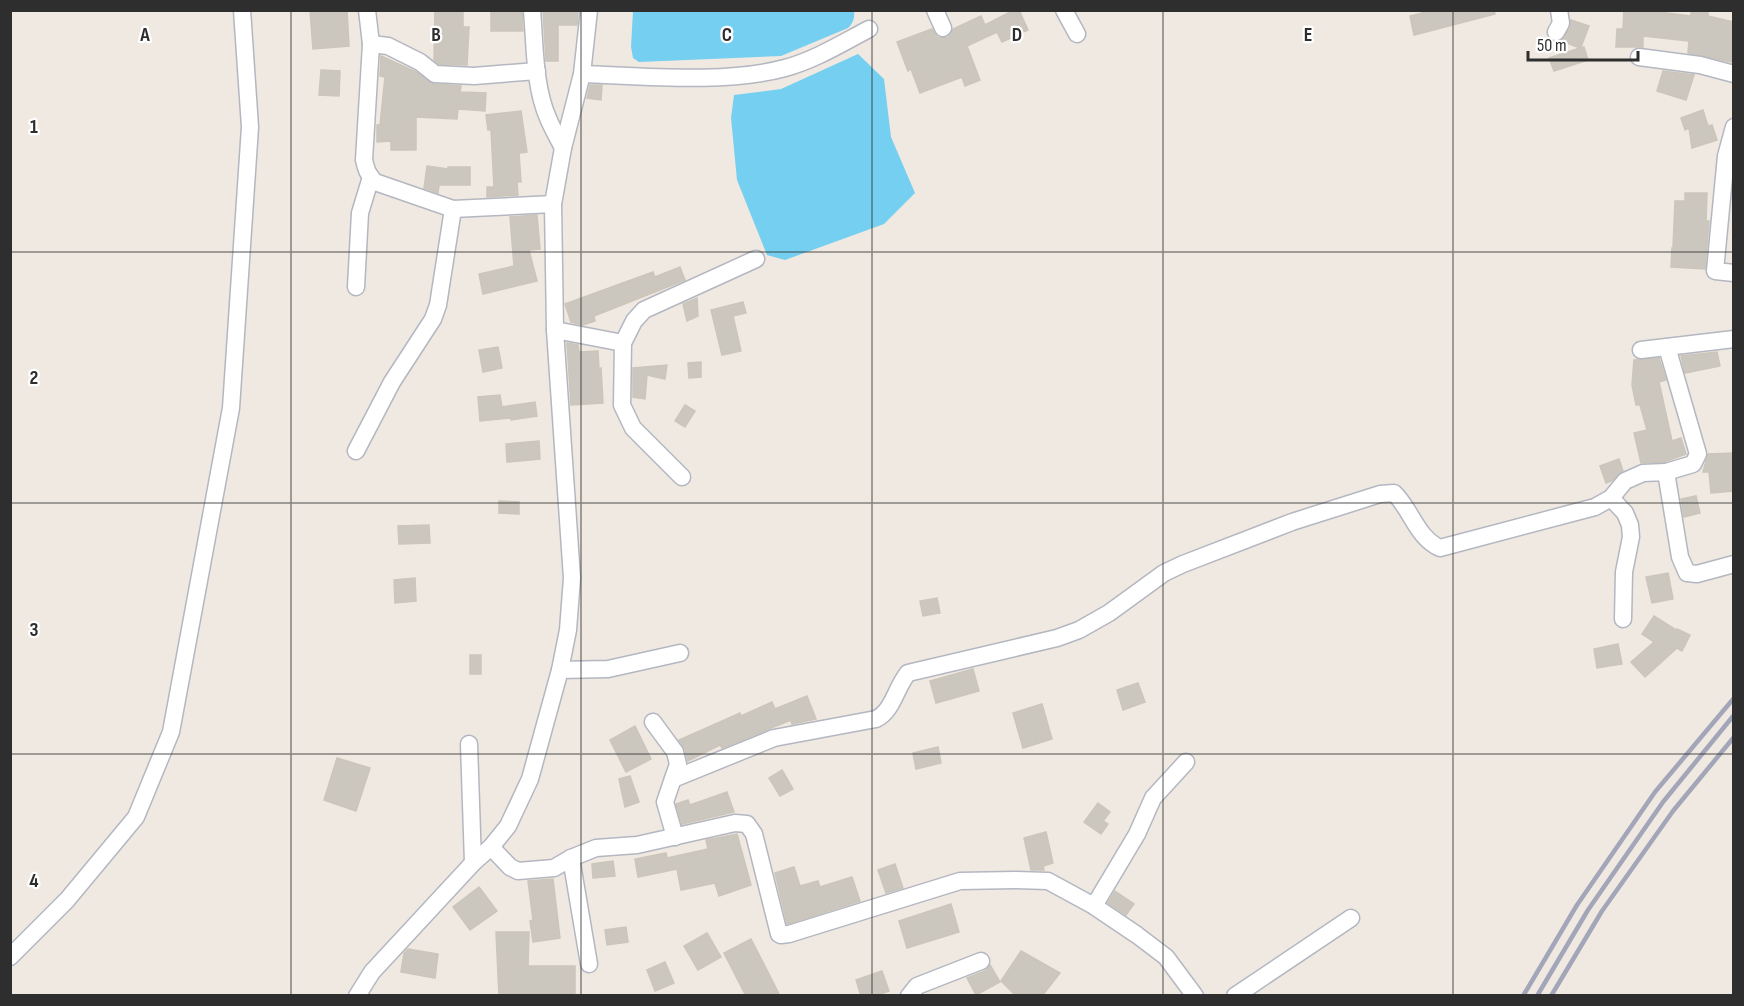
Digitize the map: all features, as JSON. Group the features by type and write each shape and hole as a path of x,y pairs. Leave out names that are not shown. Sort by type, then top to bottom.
{"street":[{"path":"10,957 67,900 136,817 171,732 231,408 250,127 242,10"},
{"path":"367,10 371,44 364,160 370,177 375,182 453,209 553,204"},
{"path":"532,10 537,71 548,118 563,148"},
{"path":"357,996 372,972 473,863 491,847 508,826 530,779 560,670 568,630 572,578 555,330 553,204 563,148 582,74 589,10"},
{"path":"935,10 942,28"},
{"path":"1064,10 1077,34"},
{"path":"1556,32 1561,23 1559,10"},
{"path":"582,74 669,77 762,74 807,61 869,29"},
{"path":"371,44 388,46 420,62 435,74 474,76 537,71"},
{"path":"1639,57 1700,65 1734,74"},
{"path":"1734,127 1726,156 1714,271 1734,273"},
{"path":"356,287 360,213 370,177"},
{"path":"356,451 392,382 433,319 438,305 453,209"},
{"path":"682,477 633,428 622,405 623,343 634,321 644,310 756,259"},
{"path":"555,330 623,343"},
{"path":"1641,350 1734,339"},
{"path":"673,779 774,738 880,717 887,710 899,683 908,673 1057,638 1079,630 1109,613 1164,573 1183,564 1292,522 1380,494 1394,493 1426,540 1440,548 1595,507 1611,498 1625,482 1643,474 1666,472 1693,464 1698,454 1667,347"},
{"path":"1666,472 1680,558 1687,573 1697,574 1734,564"},
{"path":"1611,498 1625,513 1630,525 1631,537 1624,572 1623,619"},
{"path":"560,670 608,669 680,653"},
{"path":"653,722 675,752 678,764 665,802 675,837"},
{"path":"469,744 473,863"},
{"path":"1094,906 1137,834 1153,798 1186,762"},
{"path":"491,847 510,867 518,871 554,868 596,848 637,845 735,823 749,826 754,834 778,934 781,935 960,881 1048,881 1094,906 1166,957 1195,996"},
{"path":"571,858 590,964"},
{"path":"1235,996 1351,918"},
{"path":"909,996 917,986 981,961"}],"water":[{"path":"854,10 854,13 848,28 781,56 639,62 633,58 631,47 633,11"},
{"path":"858,54 884,79 891,137 915,193 884,224 785,260 767,255 737,180 731,118 734,95 781,89"}],"building":[{"path":"310,10 347,10 349,46 313,49"},
{"path":"435,10 463,10 463,27 469,27 467,65 439,64 434,60"},
{"path":"491,10 522,10 523,31 491,31"},
{"path":"543,10 578,11 577,25 558,25 558,61 546,61"},
{"path":"1014,10 1019,10 1028,30 1002,42 997,32 967,46 980,80 965,86 962,77 920,93 911,69 908,71 897,42 932,29 937,37 947,38 953,29 981,16 985,25"},
{"path":"1434,10 1494,10 1495,14 1414,35 1410,16"},
{"path":"1624,10 1691,16 1691,10 1708,10 1708,16 1734,22 1734,56 1731,62 1688,53 1689,41 1643,36 1643,47 1616,47 1617,29 1623,29"},
{"path":"1571,20 1589,26 1581,47 1584,47 1588,60 1554,71 1549,58 1580,48 1561,41 1570,28"},
{"path":"381,56 414,71 434,84 461,86 460,92 486,93 485,111 458,109 457,119 416,117 416,150 391,150 391,141 377,142 377,125 380,125 385,77 380,76"},
{"path":"321,70 340,71 339,96 319,95"},
{"path":"1663,71 1694,75 1686,100 1657,91"},
{"path":"590,85 602,85 601,100 587,98"},
{"path":"1703,110 1708,126 1712,125 1717,140 1692,148 1689,128 1685,130 1681,118"},
{"path":"521,111 527,152 519,153 521,182 517,182 518,195 487,197 487,187 494,187 491,130 488,130 486,115"},
{"path":"427,166 448,169 448,167 470,167 470,185 439,185 438,193 424,188"},
{"path":"1685,193 1707,193 1706,221 1709,221 1705,269 1671,267 1675,201 1685,201"},
{"path":"537,215 540,249 529,250 537,281 483,294 479,274 514,266 510,217"},
{"path":"680,267 685,280 594,316 595,321 583,325 571,322 565,304 653,272 655,277"},
{"path":"697,298 698,316 687,321 683,304"},
{"path":"743,302 746,313 733,316 741,351 722,355 711,310"},
{"path":"567,343 578,345 579,352 598,351 603,403 571,405"},
{"path":"498,347 502,368 483,372 479,350"},
{"path":"1717,352 1720,366 1685,373 1681,356"},
{"path":"1659,358 1666,380 1659,382 1672,441 1681,438 1686,454 1664,462 1641,463 1634,433 1647,430 1640,405 1636,405 1632,385 1634,360"},
{"path":"701,362 701,377 689,378 688,363"},
{"path":"667,365 665,379 647,375 645,399 633,397 633,368"},
{"path":"500,395 502,407 535,402 537,416 480,421 478,397"},
{"path":"685,405 695,411 685,427 675,421"},
{"path":"539,441 540,459 507,462 506,444"},
{"path":"1734,453 1734,491 1711,493 1709,472 1703,472 1708,454"},
{"path":"1619,459 1623,471 1606,483 1600,466"},
{"path":"1696,496 1700,513 1684,517 1681,499"},
{"path":"499,501 519,502 519,514 499,513"},
{"path":"429,525 430,543 399,544 398,526"},
{"path":"1668,573 1673,599 1652,603 1646,577"},
{"path":"415,578 416,601 395,603 394,580"},
{"path":"937,598 940,613 923,616 920,601"},
{"path":"1654,616 1676,630 1690,635 1682,651 1677,648 1645,677 1631,662 1654,642 1642,634"},
{"path":"1618,644 1622,664 1597,668 1594,649"},
{"path":"470,655 481,655 481,674 470,674"},
{"path":"973,669 979,691 936,703 930,681"},
{"path":"1138,683 1145,702 1123,710 1117,690"},
{"path":"807,696 816,719 792,724 791,720 722,748 720,745 688,761 685,749 679,740 740,713 741,716 772,702 775,709"},
{"path":"1042,704 1052,739 1023,748 1013,713"},
{"path":"635,726 651,759 626,772 610,740"},
{"path":"938,747 941,763 916,769 913,753"},
{"path":"337,758 370,768 356,811 324,800"},
{"path":"782,770 793,789 780,796 769,778"},
{"path":"630,776 639,802 625,807 619,779"},
{"path":"727,792 734,812 682,824 676,804 688,800 690,805"},
{"path":"1098,803 1110,812 1103,821 1108,824 1101,834 1084,822"},
{"path":"1046,832 1053,863 1043,866 1044,870 1031,870 1024,838"},
{"path":"737,834 751,885 719,896 715,883 681,890 677,869 638,877 635,859 666,853 667,858 708,849 706,840"},
{"path":"613,861 615,876 593,878 592,864"},
{"path":"895,864 903,888 886,893 878,870"},
{"path":"794,867 800,886 818,881 820,887 852,877 860,901 787,924 775,873"},
{"path":"553,879 560,938 533,942 528,881"},
{"path":"479,887 497,911 470,930 453,907"},
{"path":"1115,891 1134,904 1126,915 1108,903"},
{"path":"951,904 959,932 907,948 899,921"},
{"path":"626,927 628,942 607,945 605,930"},
{"path":"496,932 529,932 528,966 575,966 575,996 499,996"},
{"path":"707,933 721,957 698,970 684,946"},
{"path":"751,939 780,996 746,996 724,953"},
{"path":"408,949 438,954 435,978 401,972 404,953"},
{"path":"1021,951 1060,973 1042,996 1016,996 1001,981"},
{"path":"665,962 674,983 655,991 647,970"},
{"path":"990,965 1000,982 976,995 967,978 985,971"},
{"path":"882,971 889,991 875,996 861,996 856,980"}],"railway":[{"path":"1523,996 1577,905 1655,792 1734,698"},
{"path":"1537,996 1588,910 1663,802 1734,715"},
{"path":"1551,996 1602,911 1673,811 1734,737"}]}
